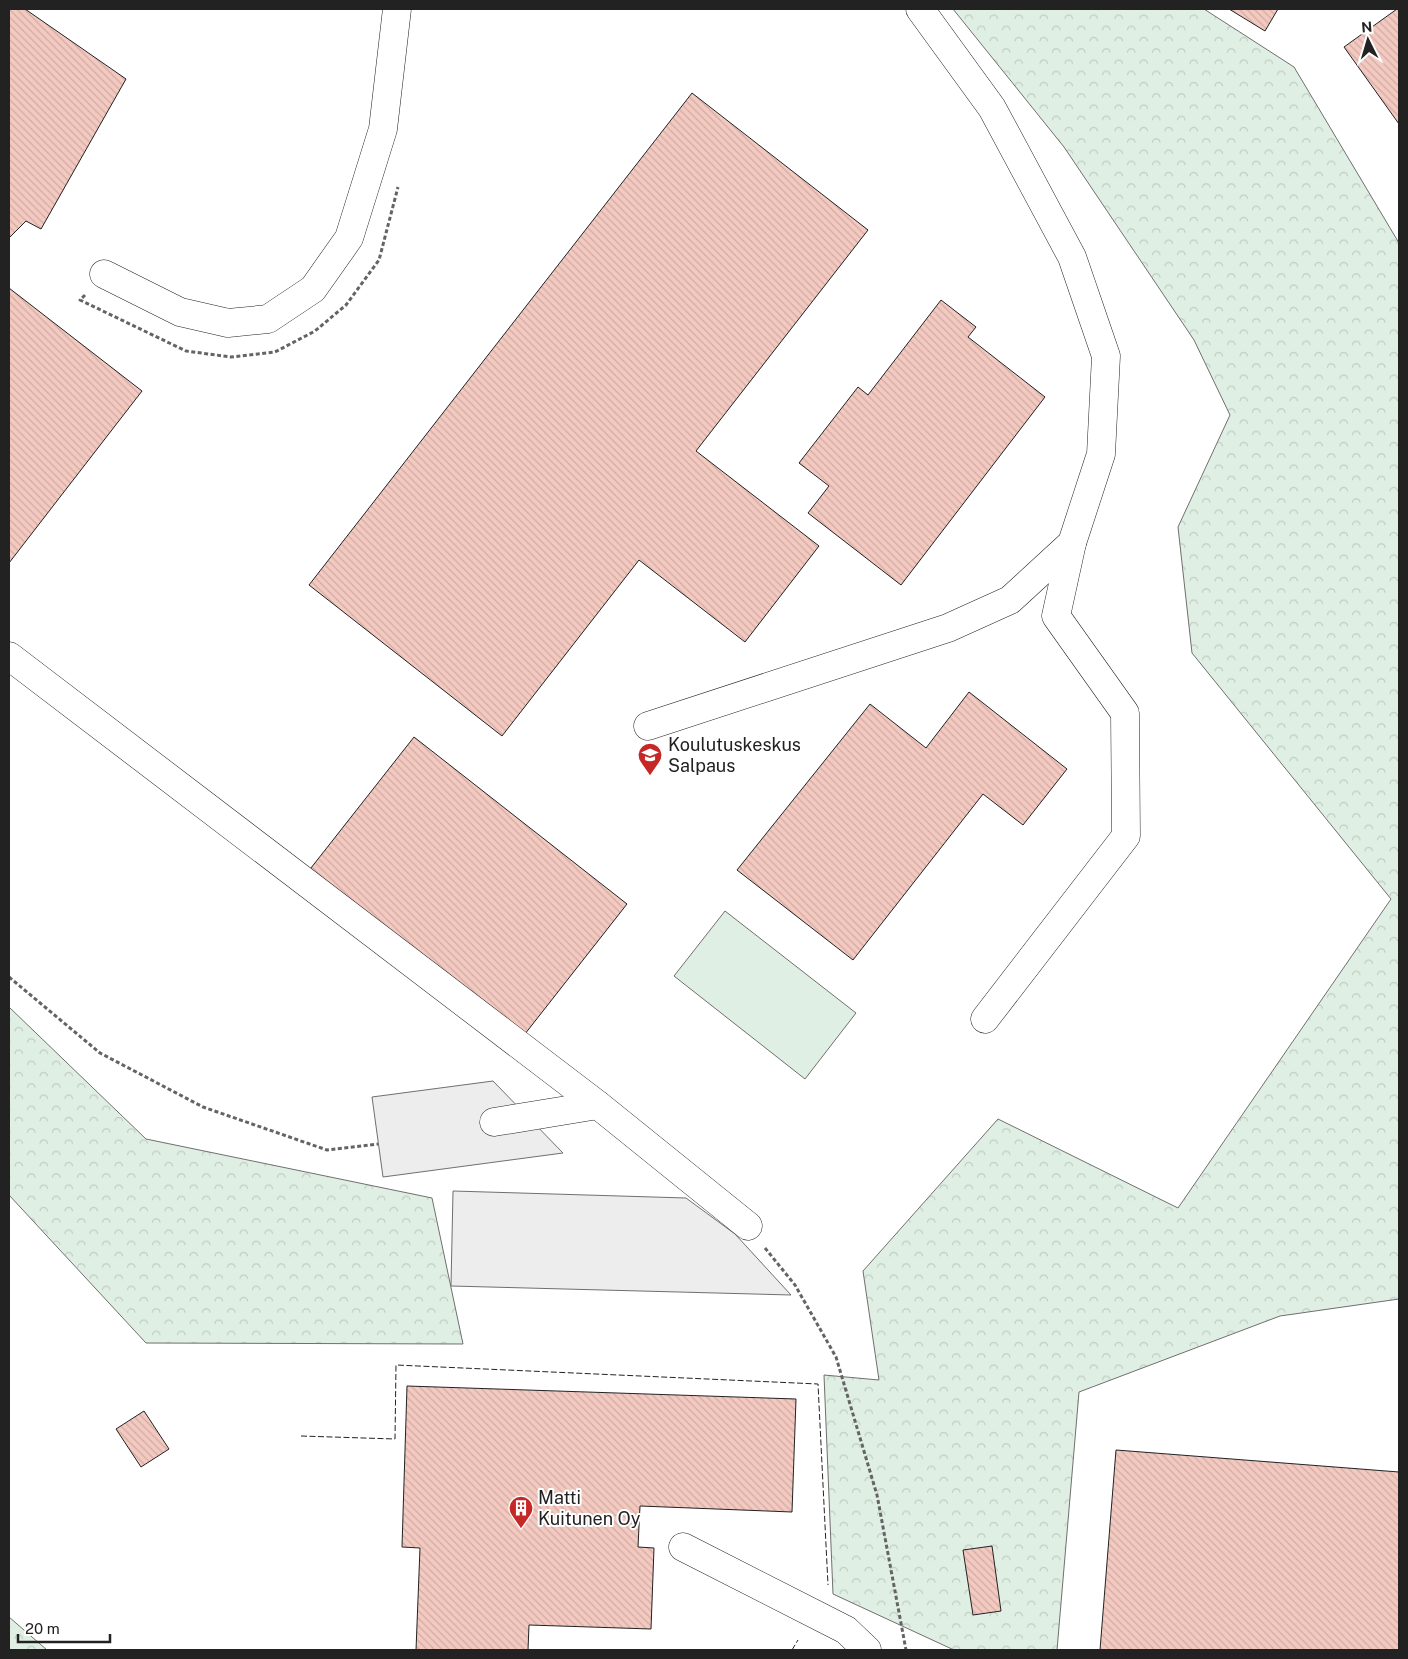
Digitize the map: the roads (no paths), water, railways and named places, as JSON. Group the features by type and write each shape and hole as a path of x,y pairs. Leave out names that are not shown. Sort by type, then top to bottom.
{"street":[{"path":"104,274 180,312 228,323 268,320 314,288 349,238 383,129 397,9"},
{"path":"920,9 992,108 1068,248 1106,356 1101,454 1072,544 1056,616 1125,713 1126,836 986,1019"},
{"path":"648,726 948,628 1010,600 1072,544"},
{"path":"9,656 598,1106 748,1226"},
{"path":"494,1122 598,1106"},
{"path":"683,1547 846,1630 867,1650"}],"place":[{"name":"Koulutuskeskus Salpaus","path":"650,776"},
{"name":"Matti Kuitunen Oy","path":"521,1529"}]}
